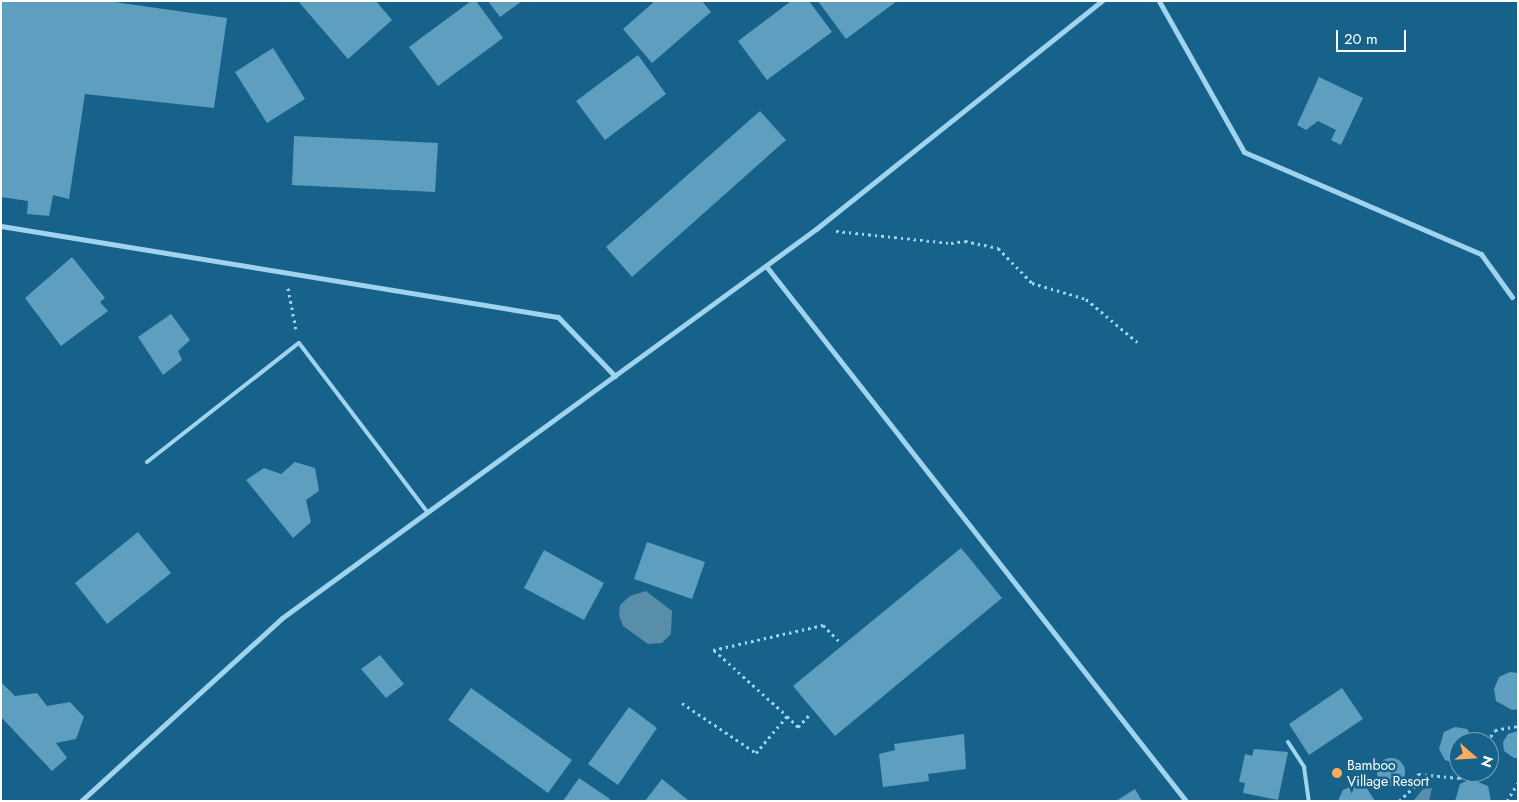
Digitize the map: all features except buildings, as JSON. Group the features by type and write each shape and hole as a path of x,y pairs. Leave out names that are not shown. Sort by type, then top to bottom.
{"street":[{"path":"81,801 282,618 816,229 1102,1"},
{"path":"1159,1 1244,152 1481,254 1512,297"},
{"path":"1,226 558,317 615,376"},
{"path":"766,266 1186,801"}],"lane":[{"path":"147,462 299,343 428,512"},
{"path":"1288,742 1304,767 1309,801"}],"path":[{"path":"816,229 951,244 965,241 998,248 1032,283 1086,299 1137,342"},
{"path":"285,273 299,343"},
{"path":"811,713 798,727 713,650 823,625 840,642"},
{"path":"682,702 756,753 787,716"},
{"path":"1494,732 1495,730 1518,726"},
{"path":"1398,801 1414,787 1418,774 1449,777"},
{"path":"1508,801 1518,783"}],"water":[{"path":"646,591 672,611 671,634 662,643 648,644 623,626 619,615 620,605 630,596"},
{"path":"1425,787 1432,788 1429,801 1413,801"}],"place":[{"name":"Bamboo Village Resort","path":"1337,773"}]}
